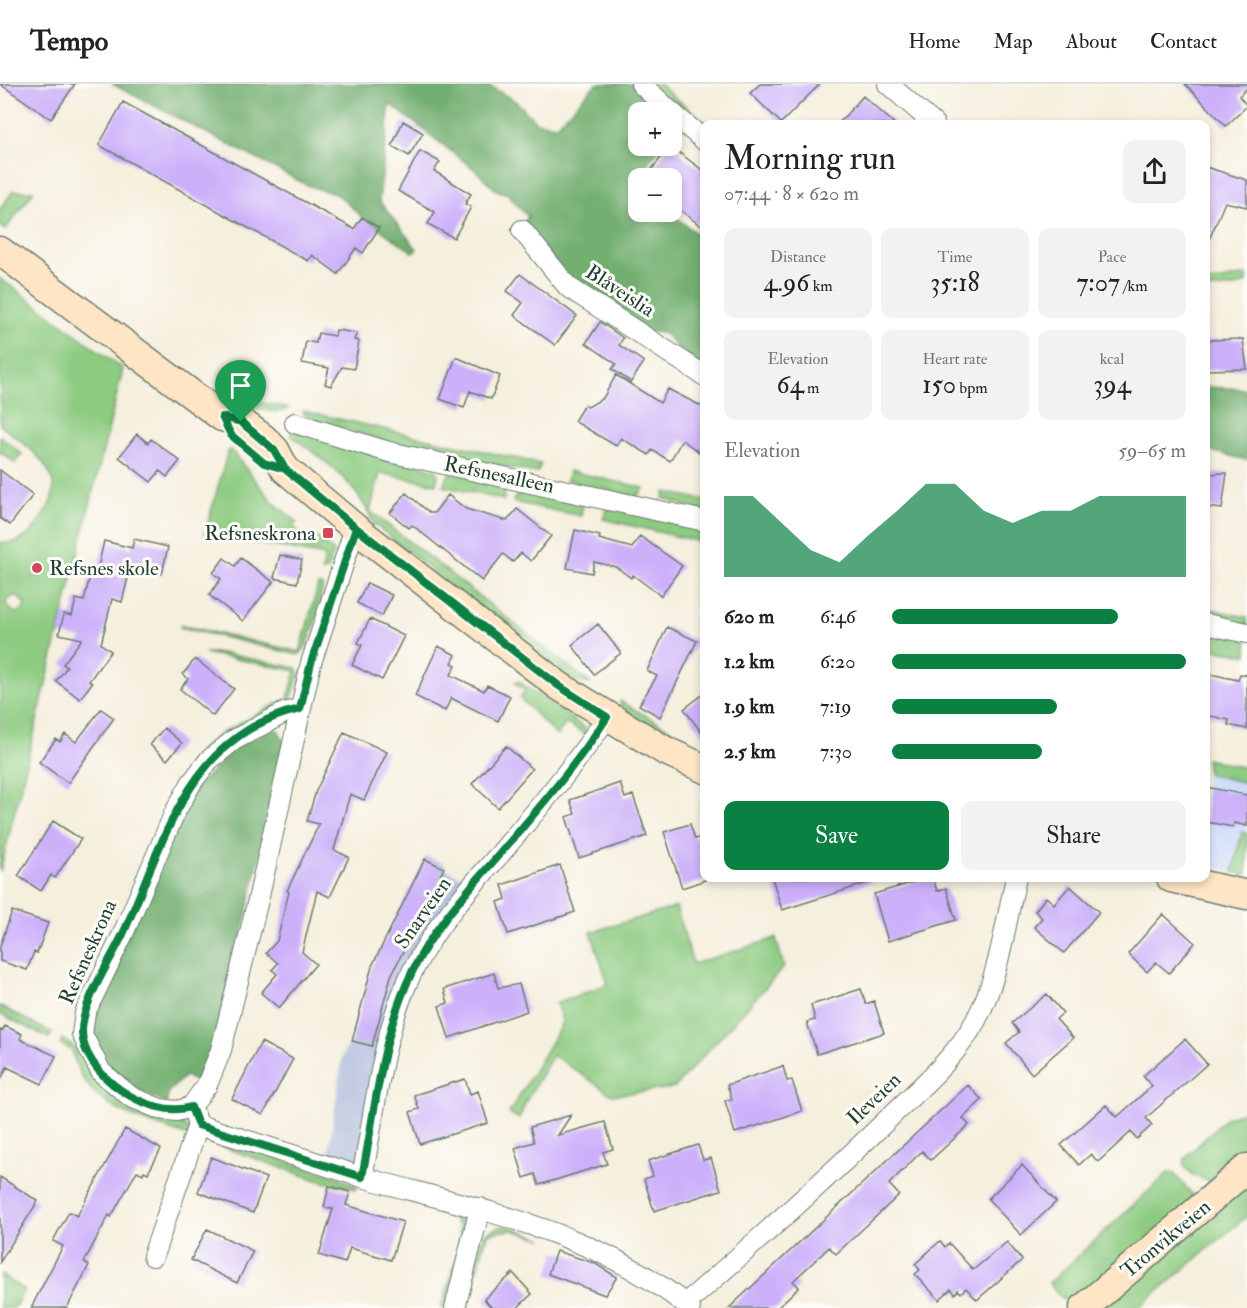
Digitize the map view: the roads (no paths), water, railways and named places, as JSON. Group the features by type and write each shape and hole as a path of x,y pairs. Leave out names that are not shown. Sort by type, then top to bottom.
{"street":[{"path":"641,84 660,102"},
{"path":"888,84 929,120"},
{"path":"682,122 700,137"},
{"name":"Blåveislia","path":"522,230 568,287 700,373"},
{"path":"0,251 222,417 231,435 264,463 285,469 356,528 559,686 664,750 700,766"},
{"name":"Refsnesalleen","path":"295,423 389,452 700,520"},
{"path":"153,1256 195,1116 221,1050 260,896 314,652 356,528"},
{"path":"1210,625 1247,633"},
{"name":"Refsneskrona","path":"195,1116 160,1109 131,1097 112,1084 89,1053 82,1034 85,1013 123,934 175,812 192,782 209,760 234,740 274,717 300,709"},
{"name":"Snarveien","path":"362,1177 379,1077 400,1002 413,970 443,919 528,821 607,717"},
{"name":"Ileveien","path":"688,1306 863,1143 939,1069 961,1044 976,1021 994,975 1015,882"},
{"path":"1189,882 1247,895"},
{"path":"195,1116 362,1177 480,1208 590,1246 650,1279 688,1306"},
{"name":"Tronvikveien","path":"1084,1308 1247,1168"},
{"path":"455,1308 480,1208"}],"place":[{"name":"Refsneskrona","path":"328,533"},
{"name":"Refsnes skole","path":"37,568"}]}
